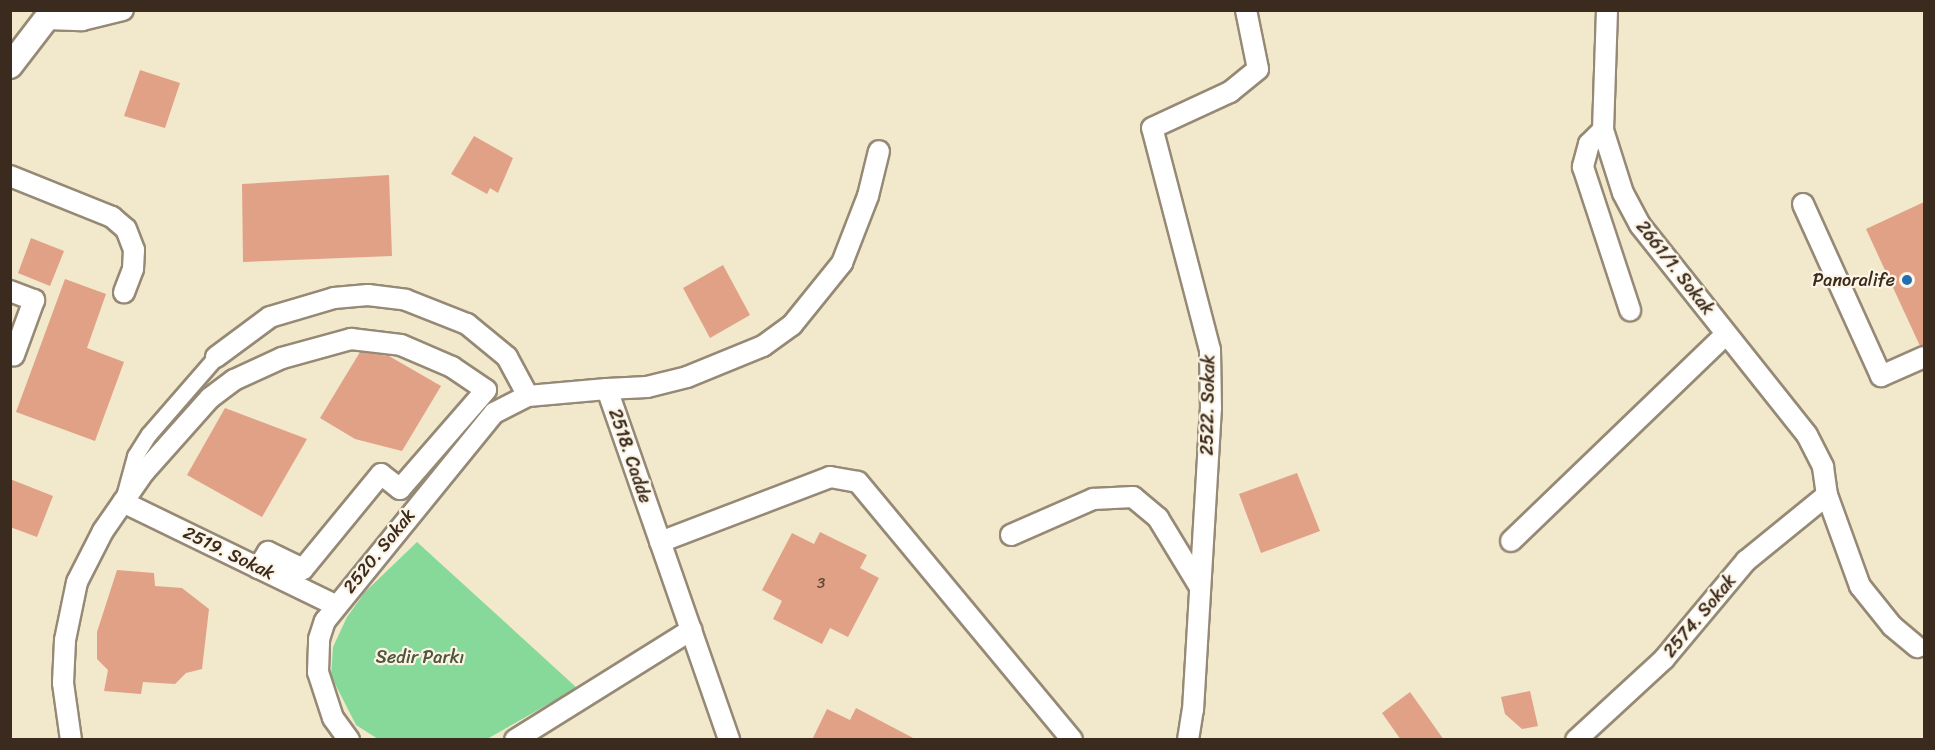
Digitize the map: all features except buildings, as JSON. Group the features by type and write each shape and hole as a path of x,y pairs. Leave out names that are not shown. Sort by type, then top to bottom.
{"street":[{"path":"10,66 50,15 82,20 123,10"},
{"name":"2522. Sokak","path":"1188,740 1193,710 1211,408 1210,350 1152,128 1230,92 1258,69 1246,10"},
{"name":"2661/1. Sokak","path":"1607,10 1604,130 1617,181 1637,219 1807,435 1823,467 1827,495 1860,586 1892,626 1917,647"},
{"path":"1604,130 1589,144 1583,167 1630,310"},
{"path":"607,389 647,387 698,374 763,346 792,325 842,263 868,196 879,151"},
{"path":"10,176 112,217 126,229 134,250 133,269 123,292"},
{"path":"1803,204 1881,376 1924,357"},
{"path":"10,291 34,300 14,355"},
{"path":"123,502 127,479 145,441 216,357 270,317 300,306 368,295 406,300 438,310 489,339 521,377 528,396"},
{"path":"1511,541 1726,334"},
{"path":"71,740 63,683 70,609 88,557 123,502 168,442 210,398 234,380 318,346 351,339 401,345 459,371 486,390 400,489 381,474 303,569 268,552 258,568"},
{"name":"2518. Cadde","path":"528,396 607,389 729,740"},
{"name":"2520. Sokak","path":"349,740 333,718 318,672 319,639 335,605 494,413 528,396"},
{"path":"660,542 830,477 858,482 1072,740"},
{"name":"2574. Sokak","path":"1576,740 1664,659 1746,561 1827,495"},
{"path":"1011,535 1094,499 1132,497 1147,505 1158,519 1200,587"},
{"name":"2519. Sokak","path":"123,502 335,605"},
{"path":"515,740 691,630"}],"green space":[{"name":"Sedir Parkı","path":"417,542 577,688 487,739 378,739 356,725 331,676 333,647 347,617 365,592"}],"place":[{"name":"Panoralife","path":"1907,280"}]}
